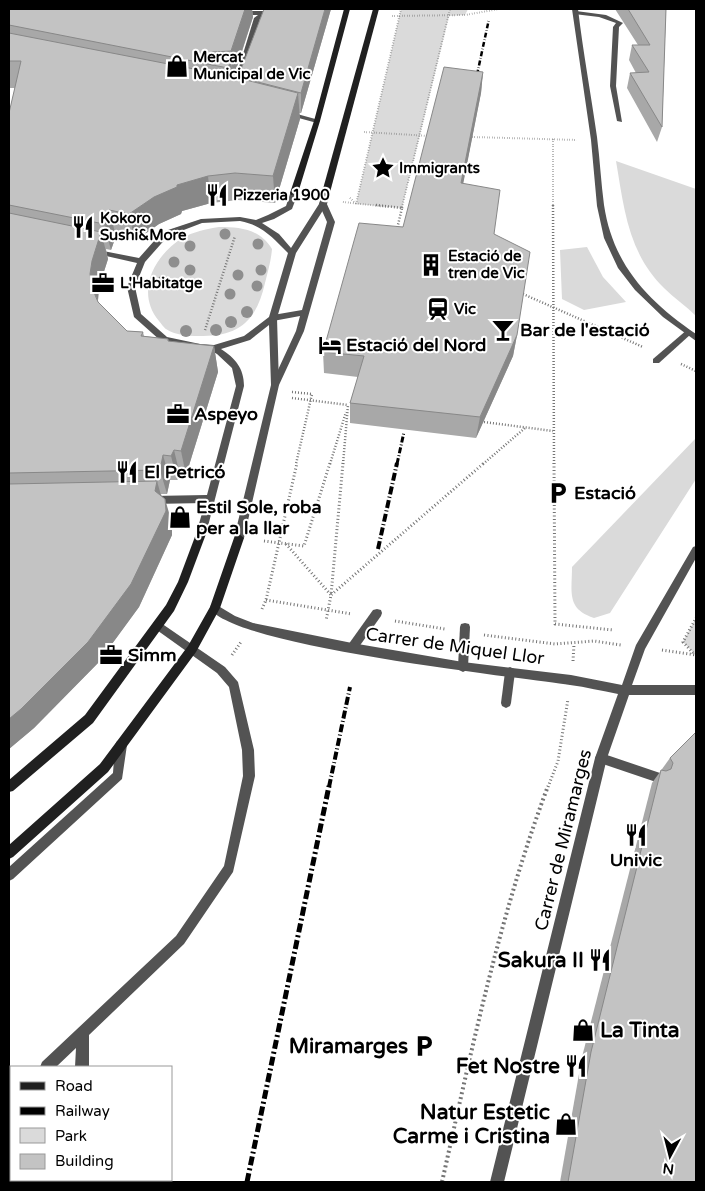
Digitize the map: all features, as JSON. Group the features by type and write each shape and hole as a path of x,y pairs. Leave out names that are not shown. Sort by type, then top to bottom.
{"street":[{"path":"256,222 271,217 289,207 317,121 347,9"},
{"path":"236,13 266,11"},
{"path":"232,84 238,80 258,18 266,11"},
{"path":"238,91 266,11"},
{"path":"620,121 613,86 616,27 620,23 612,18 576,11 594,140 601,213 610,241 622,268 644,294 696,338"},
{"path":"275,385 273,318 292,253 324,200 375,12"},
{"path":"280,112 317,121"},
{"path":"9,853 92,780 121,745 192,649 215,608 239,538 275,385 300,331 331,222 324,200"},
{"path":"292,253 276,236 256,222 240,219 201,222 165,234 141,261 131,288 137,315 164,339 214,348 247,338 273,318 306,312"},
{"path":"82,249 141,261"},
{"path":"659,358 688,332"},
{"path":"9,787 89,719 158,625 178,594 201,534 240,386 241,378 235,364 214,348"},
{"path":"144,500 211,499"},
{"name":"Carrer de Miramarges","path":"497,1182 601,758 624,690 646,635 696,550"},
{"name":"Carrer de Miquel Llor","path":"215,608 231,620 252,627 352,648 464,667 571,680 624,690 696,690"},
{"path":"352,648 375,615"},
{"path":"48,1066 180,940 230,868 249,776 248,750 234,685 221,670 158,625"},
{"path":"464,630 464,667"},
{"path":"506,703 510,672"},
{"path":"9,875 118,775 121,745"},
{"path":"601,758 656,777"},
{"path":"82,1066 83,1032"}],"path":[{"path":"356,204 400,9"},
{"path":"396,233 450,9"},
{"path":"375,12 399,16 465,15 500,9"},
{"path":"364,132 430,136"},
{"path":"472,138 553,139 555,624 613,630"},
{"path":"350,198 356,204"},
{"path":"349,203 402,208"},
{"path":"200,347 240,219"},
{"path":"523,294 659,358 696,371"},
{"path":"301,393 312,394 266,600 375,615 526,642 574,644 571,680 558,761 528,840 488,978 442,1182"},
{"path":"300,398 356,406"},
{"path":"264,541 304,546 348,405"},
{"path":"326,621 331,595 348,405"},
{"path":"484,422 553,431"},
{"path":"331,595 525,428"},
{"path":"285,544 331,595"},
{"path":"695,654 684,642 696,618"}],"green space":[{"path":"401,9 468,9 465,15 449,16 402,208 356,204"},
{"path":"616,161 696,189 696,316 664,288 642,260 625,213"},
{"path":"219,227 249,230 262,237 272,249 262,295 257,306 246,323 228,333 194,336 170,331 159,321 152,310 148,287 151,275 163,254 182,238 200,231"},
{"path":"587,247 603,277 626,302 584,310 562,299 560,250"},
{"path":"696,438 696,479 610,613 594,618 585,614 579,610 573,598 572,567"},
{"path":"696,618 696,655 683,642"}],"building":[{"path":"9,9 245,9 231,51 212,52 205,55 214,60 231,60 228,68 9,25"},
{"path":"264,9 325,9 301,93 238,77"},
{"path":"628,9 666,9 662,127 630,73 649,72 632,45 650,45"},
{"path":"9,33 230,76 298,93 273,176 235,173 208,176 177,185 177,187 154,197 129,214 109,210 104,224 9,205 9,113 21,61 9,61"},
{"name":"Estació de tren de Vic","path":"444,67 483,72 461,183 500,190 494,234 530,252 517,335 480,417 350,403 364,356 323,352 359,223 403,227"},
{"path":"9,213 101,232 90,274 93,290 98,302 127,331 143,332 141,336 168,339 168,341 214,346 181,451 174,450 171,456 163,455 160,470 9,473"},
{"path":"157,481 155,491 165,499 166,511 131,584 88,642 9,719 9,484"},
{"path":"696,732 696,1182 568,1182 591,1052 661,770 671,769 673,763 670,758"}],"railway":[{"path":"475,84 489,19"},
{"path":"397,464 404,432"},
{"path":"378,549 397,463"},
{"path":"329,787 350,687"},
{"path":"247,1182 329,786"}],"place":[{"name":"Mercat Municipal de Vic","path":"177,66"},
{"name":"Immigrants","path":"383,168"},
{"name":"Pizzeria 1900","path":"217,195"},
{"name":"Kokoro Sushi&More","path":"83,227"},
{"name":"Estació de tren de Vic","path":"431,265"},
{"name":"L'Habitatge","path":"103,283"},
{"name":"Vic","path":"438,309"},
{"name":"Bar de l'estació","path":"503,330"},
{"name":"Estació del Nord","path":"330,345"},
{"name":"Aspeyo","path":"178,414"},
{"name":"El Petricó","path":"127,472"},
{"name":"Estació","path":"558,493"},
{"name":"Estil Sole, roba per a la llar","path":"180,517"},
{"name":"Simm","path":"111,655"},
{"name":"Univic","path":"636,835"},
{"name":"Sakura II","path":"600,960"},
{"name":"La Tinta","path":"583,1030"},
{"name":"Miramarges","path":"424,1046"},
{"name":"Fet Nostre","path":"576,1066"},
{"name":"Natur Estetic Carme i Cristina","path":"566,1124"}]}
